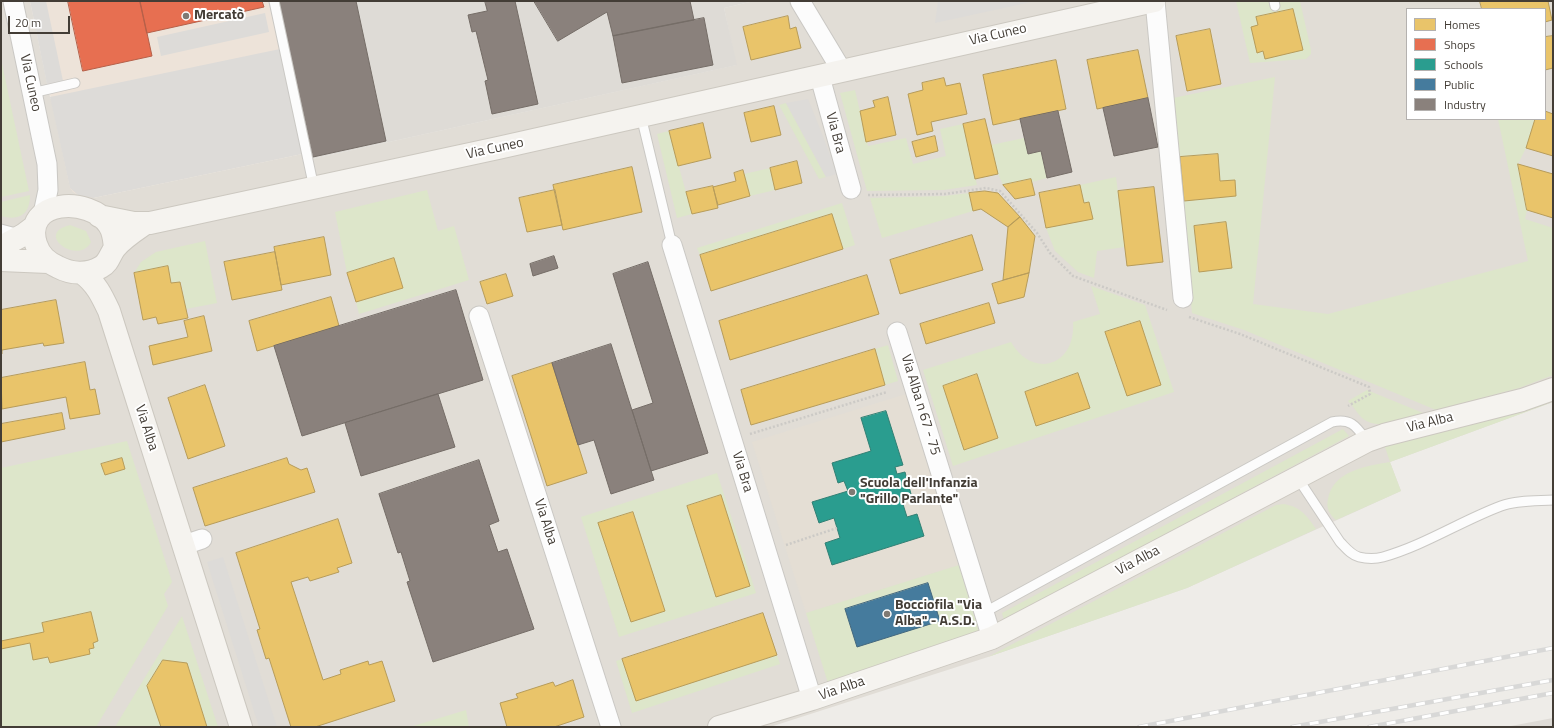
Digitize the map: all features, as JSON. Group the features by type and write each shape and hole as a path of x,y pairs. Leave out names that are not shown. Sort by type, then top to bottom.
{"street":[{"name":"Via Cuneo","path":"13,1 47,164 48,190 34,225 34,239 38,250 48,262 60,268 82,273 92,271 102,267 127,236 146,223"},
{"path":"800,1 842,71"},
{"name":"Via Cuneo","path":"99,216 134,223 146,223 314,188 820,77 1154,1 1180,308"},
{"name":"Via Bra","path":"820,77 851,189"},
{"name":"Via Cuneo","path":"47,164 58,189 71,205"},
{"name":"Via Cuneo","path":"1,247 34,225 52,208 71,205 85,209 99,216 108,224 113,232 112,253"},
{"name":"Via Bra","path":"672,244 812,699"},
{"name":"Via Alba","path":"109,311 106,274 112,253"},
{"name":"Via Cuneo","path":"1,260 48,262"},
{"name":"Via Alba","path":"82,273 96,286 109,311 193,542 241,727"},
{"name":"Via Alba","path":"479,316 610,727"},
{"name":"Via Alba n 67 - 75","path":"897,332 992,638"},
{"name":"Via Alba","path":"720,727 812,699 992,638 1367,441 1384,435 1522,400 1553,390"}],"lane":[{"path":"274,1 314,188"},
{"path":"32,93 75,83"},
{"path":"641,116 672,244"},
{"path":"1,229 34,225"},
{"path":"984,612 1332,422 1341,420 1348,421 1359,429 1367,441"},
{"path":"1297,477 1340,542 1348,551 1358,557 1370,559 1382,558 1405,549 1503,505 1553,500"}],"path":[{"path":"851,189 869,195 945,194 986,188 1000,190 1037,233 1050,253 1073,276 1180,308 1369,387 1370,394 1346,407"},
{"path":"732,439 887,392"},
{"path":"784,545 837,528"}],"shaded area":[{"path":"1,1 30,1 50,97 93,198 302,154 303,161 736,65 724,8 754,1 1553,1 1553,402 1390,462 1401,491 1187,588 988,657 770,727 1,727"},
{"path":"30,1 268,1 280,49 302,154 93,198 78,195 70,188"},
{"path":"30,1 46,1 63,81 47,84"},
{"path":"268,1 754,1 724,8 737,65 303,161 280,49"},
{"path":"938,1 1036,1 935,23"},
{"path":"265,13 269,32 161,56 157,37"},
{"path":"280,49 302,154 93,198 78,195 70,188 50,97"},
{"path":"808,99 837,174 826,177 786,103"},
{"name":"Scuola dell'Infanzia \"Grillo Parlante\"","path":"906,394 959,565 806,613 752,442"},
{"path":"223,557 277,727 259,727 207,562"},
{"path":"1553,718 1553,727 1511,726"}],"green space":[{"path":"1236,1 1300,1 1311,54 1306,59 1250,63"},
{"path":"1,59 29,191 1,197"},
{"path":"1275,77 1253,304 1328,314 1528,261 1498,120 1535,120 1526,148 1518,164 1527,210 1525,219 1553,228 1553,375 1519,388 1436,410 1244,330 1192,313 1173,98"},
{"path":"855,90 868,146 906,138 913,164 946,156 940,129 963,124 977,185 944,190 867,191 840,93"},
{"path":"786,103 826,177 819,179 779,105"},
{"path":"669,131 692,214 677,218 657,134"},
{"path":"1024,138 1028,154 1041,151 1047,178 1032,182 1031,179 1003,185 998,174 991,145"},
{"path":"770,168 775,190 750,196 744,174"},
{"path":"1116,177 1125,247 1097,251 1094,278 1078,272 1055,251 1046,228 1092,219 1084,203 1080,185"},
{"path":"427,190 438,231 454,226 469,280 359,314 356,302 403,288 394,258 347,273 335,212"},
{"path":"969,193 973,211 882,238 870,198 944,196"},
{"path":"30,195 26,212 22,215 13,218 1,216 1,202"},
{"path":"842,203 855,245 843,249 831,214 700,255 697,248"},
{"path":"70,225 86,231 91,242 85,249 77,251 69,250 57,241 56,235 60,229"},
{"path":"205,241 217,303 186,309 181,282 171,283 168,267 134,273 141,262 156,252"},
{"path":"1091,286 1145,305 1174,392 953,466 923,370 1011,342 1020,354 1030,361 1041,364 1051,363 1060,358 1068,349 1072,337 1073,322 1100,314"},
{"path":"888,345 898,381 885,385 875,349"},
{"path":"1367,390 1423,413 1392,423 1376,424 1369,422 1362,418 1348,401"},
{"path":"1553,402 1390,462 1385,447"},
{"path":"1343,429 1349,436 1004,620 1002,613"},
{"path":"127,441 172,582 164,594 168,606 96,727 1,727 1,468"},
{"path":"1390,462 1401,491 1336,520 1329,511 1327,502 1331,490 1336,482 1343,476 1361,468"},
{"path":"717,473 756,593 619,637 581,517"},
{"path":"1284,504 1295,507 1303,513 1316,529 1187,588 988,657 1276,505"},
{"path":"959,565 979,632 828,683 806,613"},
{"path":"182,616 218,727 115,727"},
{"path":"777,655 780,664 632,713 616,661 622,659 636,701"},
{"path":"466,710 469,727 410,727"}],"building: Homes":[{"path":"1480,1 1548,1 1552,20 1546,22 1546,8 1482,8"},
{"path":"1293,9 1303,50 1265,59 1263,51 1257,53 1251,27 1258,25 1256,17"},
{"path":"788,16 790,29 796,27 801,48 751,60 743,27"},
{"path":"1210,29 1221,84 1187,91 1176,36"},
{"path":"1553,36 1553,68 1546,70 1546,37"},
{"path":"1138,50 1148,98 1097,109 1087,60"},
{"path":"1056,60 1066,109 993,125 983,75"},
{"path":"944,78 946,86 960,83 967,114 931,122 933,131 917,135 908,94 923,90 922,83"},
{"path":"888,97 896,135 866,142 860,111 875,107 873,101"},
{"path":"774,106 781,135 751,142 744,113"},
{"path":"1546,111 1553,114 1553,156 1526,148 1535,120 1546,120"},
{"path":"985,119 998,174 975,179 963,124"},
{"path":"703,123 711,158 678,166 669,131"},
{"path":"935,136 938,151 916,157 912,142"},
{"path":"1218,154 1220,181 1235,180 1236,196 1184,201 1180,157"},
{"path":"797,161 802,183 775,190 770,168"},
{"path":"1518,164 1553,174 1553,218 1527,210"},
{"path":"632,167 642,212 563,230 553,185"},
{"path":"743,170 750,196 718,205 713,187 736,181 734,173"},
{"path":"1031,179 1035,195 1015,199 1003,185"},
{"path":"1080,185 1084,203 1089,202 1093,219 1046,228 1039,193"},
{"path":"713,186 718,208 692,214 686,192"},
{"path":"1154,187 1163,262 1127,266 1118,191"},
{"path":"555,190 562,225 527,232 519,198"},
{"path":"985,191 998,193 1020,217 1008,227 981,209 973,211 969,193"},
{"path":"832,214 843,249 711,291 700,255"},
{"path":"1020,217 1035,236 1029,273 1003,280 1008,227"},
{"path":"1226,222 1232,268 1199,272 1194,226"},
{"path":"972,235 983,270 900,294 890,260"},
{"path":"324,237 331,275 281,285 274,247"},
{"path":"275,252 282,290 232,300 224,262"},
{"path":"394,258 403,288 356,302 347,273"},
{"path":"168,266 171,283 180,282 188,318 158,324 156,317 143,320 134,273"},
{"path":"1029,273 1024,297 998,304 992,284"},
{"path":"506,274 513,296 487,304 480,282"},
{"path":"867,275 879,314 730,360 719,321"},
{"path":"331,297 339,326 257,351 249,321"},
{"path":"56,300 64,343 44,346 43,343 2,350 1,354 1,310"},
{"path":"989,303 995,323 926,344 920,324"},
{"path":"204,316 212,351 153,365 149,346 188,337 184,321"},
{"path":"1140,321 1161,385 1127,396 1105,332"},
{"path":"875,349 885,385 751,425 741,390"},
{"path":"85,362 90,390 95,389 100,414 70,419 66,397 2,409 1,378"},
{"path":"552,363 587,473 547,486 512,376"},
{"path":"1078,373 1090,408 1036,426 1025,392"},
{"path":"977,374 998,438 964,450 943,386"},
{"path":"205,385 225,446 188,459 168,398"},
{"path":"62,413 65,429 1,442 1,424"},
{"path":"122,458 125,469 105,475 101,464"},
{"path":"287,458 289,464 301,470 307,468 315,492 205,526 193,488"},
{"path":"721,495 750,586 716,597 687,506"},
{"path":"633,512 665,611 631,622 598,523"},
{"path":"338,519 352,563 337,568 339,572 310,581 308,577 291,582 323,680 341,674 340,670 368,661 369,665 382,661 395,701 315,727 291,727 269,658 266,659 257,630 260,629 236,553"},
{"path":"91,612 98,641 93,643 94,648 89,649 90,654 50,663 48,657 33,660 30,643 1,649 1,641 44,632 42,623"},
{"path":"763,613 777,655 636,701 622,659"},
{"path":"163,660 187,663 207,727 161,727 147,686"},
{"path":"573,680 584,717 554,727 507,727 500,703 518,698 516,694 553,682 555,686"}],"building: Shops":[{"path":"68,1 140,1 152,56 83,71"},
{"path":"140,1 262,1 264,7 147,33"}],"building: Schools":[{"path":"886,411 903,465 895,467 897,474 905,472 911,494 901,498 907,517 917,514 924,536 832,565 825,543 840,538 834,518 819,523 812,502 848,491 844,481 838,483 832,463 871,451 861,418"}],"building: Public":[{"path":"928,583 940,621 857,647 845,609"}],"building: Industry":[{"path":"279,1 356,1 386,141 313,157"},
{"path":"485,1 515,1 538,104 492,114 485,81 488,80 476,31 472,32 468,15 487,11"},
{"path":"534,1 690,1 694,20 613,36 607,12 558,41"},
{"path":"704,18 713,65 622,83 613,36"},
{"path":"1148,98 1158,147 1114,156 1103,108"},
{"path":"1058,111 1072,172 1047,178 1041,151 1028,154 1020,119"},
{"path":"554,256 558,268 533,276 530,264"},
{"path":"648,262 708,453 651,471 632,410 653,403 613,274"},
{"path":"456,290 483,380 302,436 274,346"},
{"path":"611,344 654,480 611,494 594,440 578,445 552,363"},
{"path":"438,394 455,447 361,476 345,423"},
{"path":"479,460 499,521 489,525 498,552 507,549 534,629 433,662 407,582 410,581 401,552 398,553 379,494"}],"railway":[{"path":"1139,727 1553,648"},
{"path":"1292,727 1553,680"},
{"path":"1369,727 1553,693"}],"place":[{"name":"Mercatò","path":"186,16"},
{"name":"Scuola dell'Infanzia \"Grillo Parlante\"","path":"852,492"},
{"name":"Bocciofila \"Via Alba\" - A.S.D.","path":"887,614"}]}
